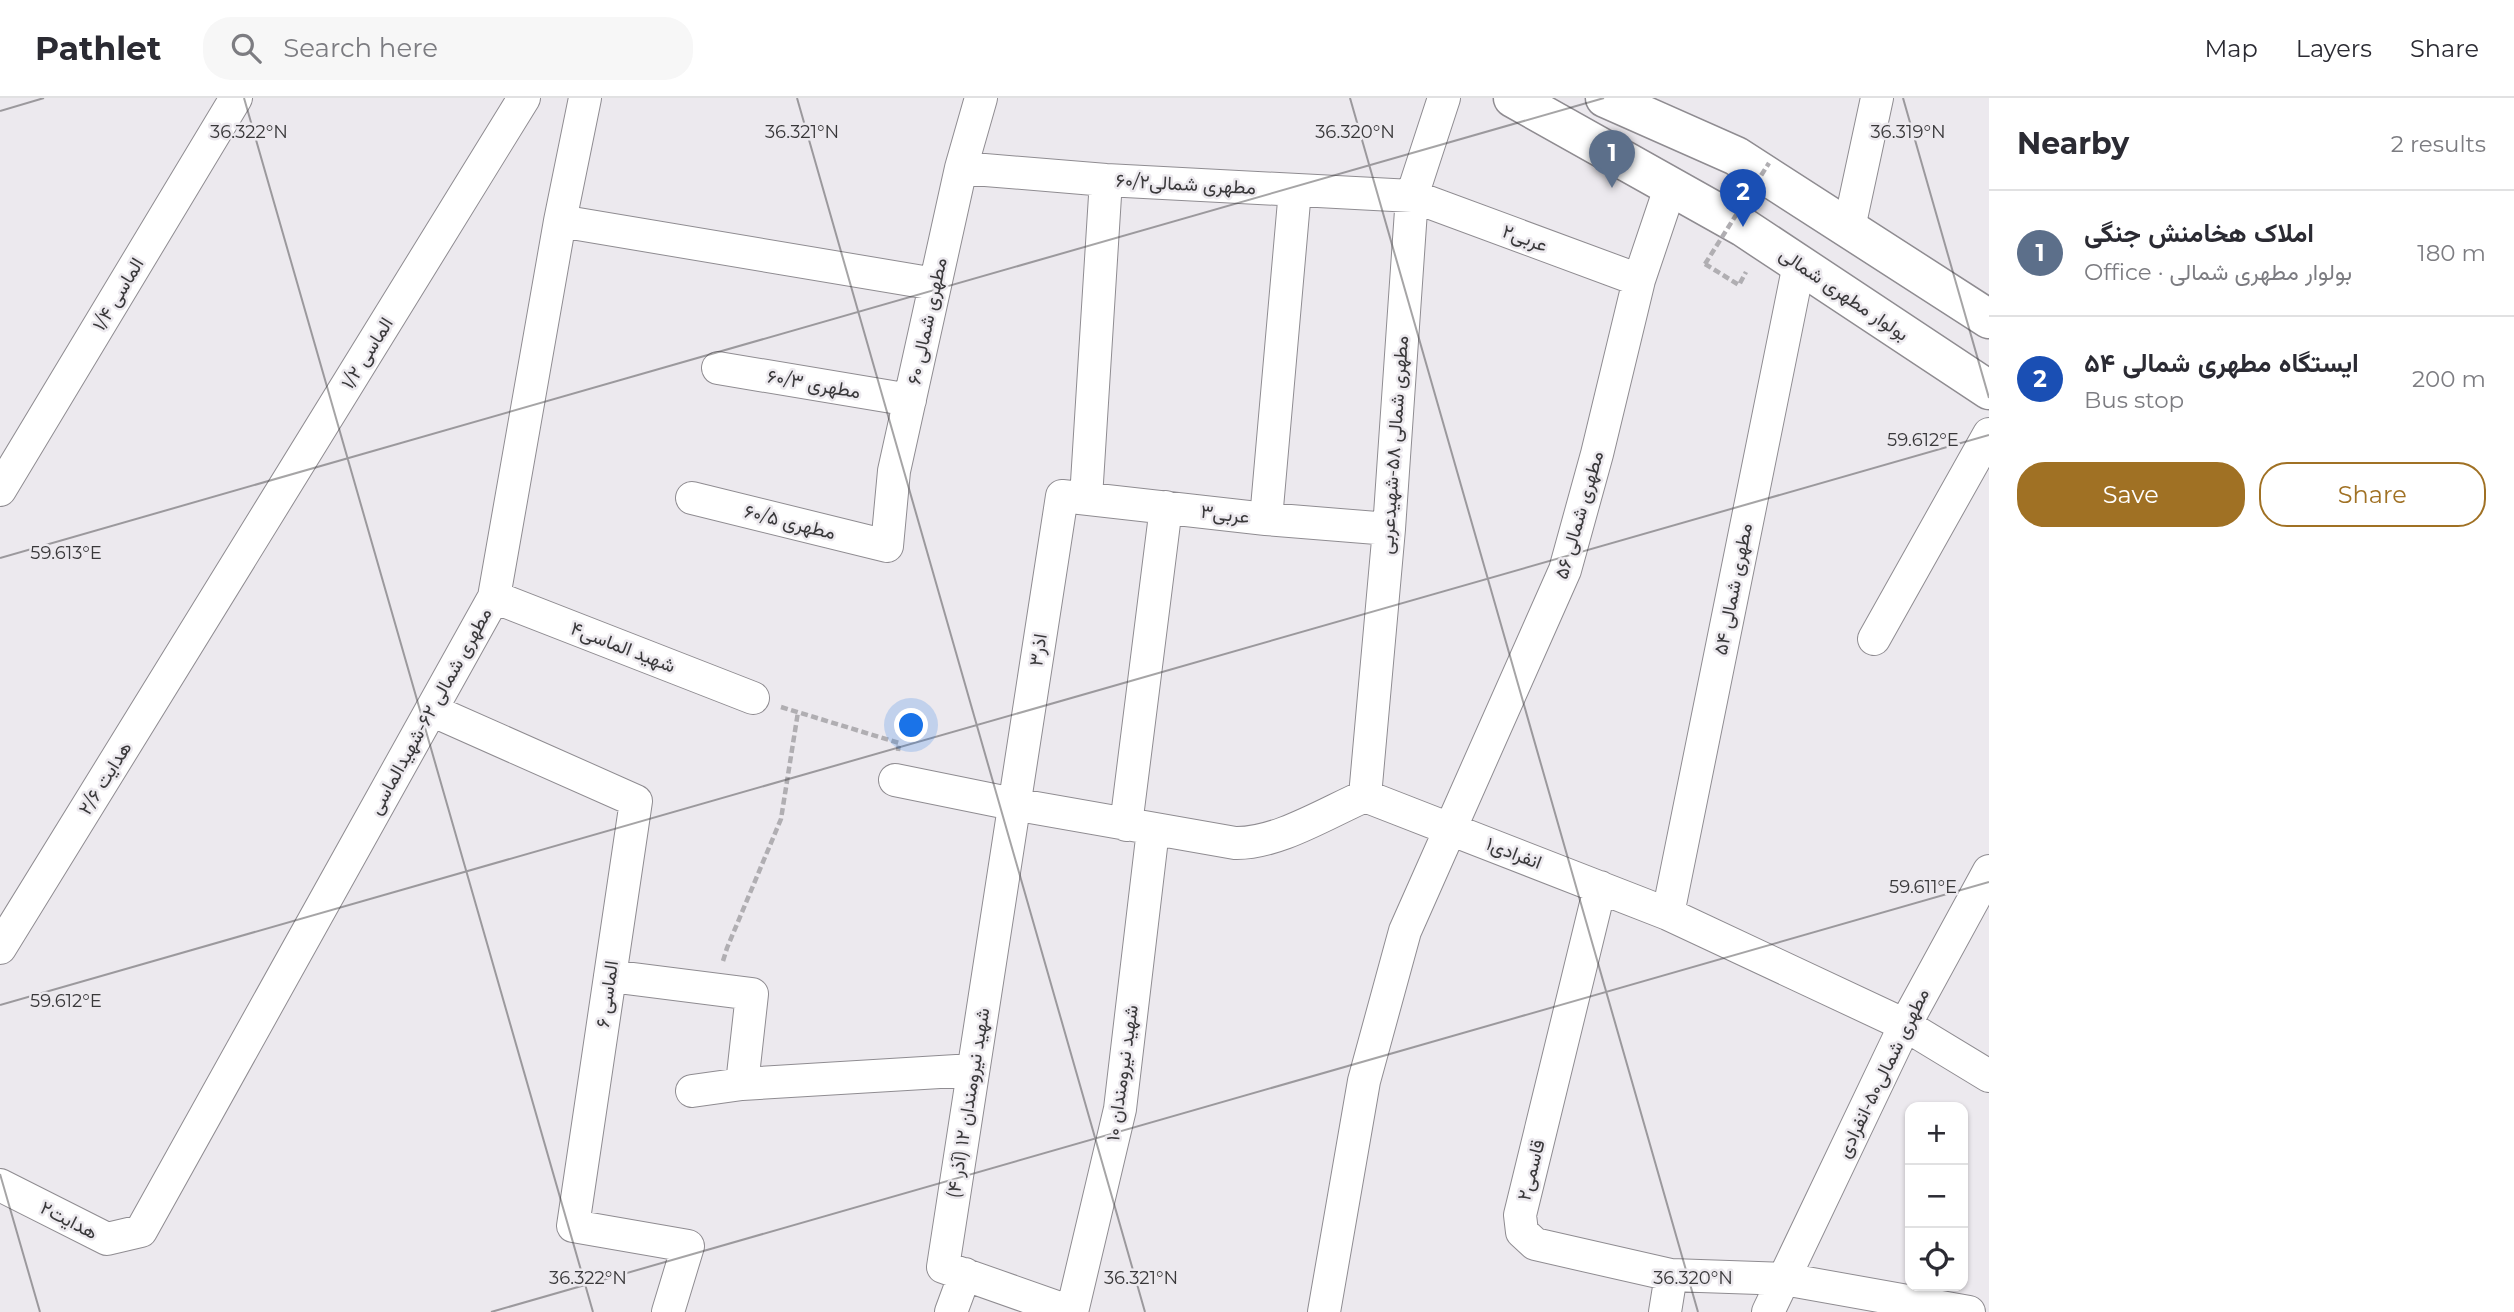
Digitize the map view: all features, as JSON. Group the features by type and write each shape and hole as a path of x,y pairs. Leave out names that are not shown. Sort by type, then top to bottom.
{"main road":[{"name":"بولوار مطهری شمالی","path":"1513,98 1743,227 1989,390"},
{"path":"1609,99 1736,156 1989,319"}],"street":[{"name":"الماسی ۱/۴","path":"0,490 236,98"},
{"name":"الماسی ۱/۲","path":"210,607 524,98"},
{"name":"مطهری شمالی ۶۲-شهیدالماسی","path":"141,1231 494,597 584,98"},
{"name":"مطهری شمالی ۶۰","path":"887,547 894,471 961,168 981,98"},
{"name":"مطهری شمالی ۵۸-شهیدعربی","path":"1364,796 1389,529 1412,196 1444,98"},
{"path":"1849,228 1877,98"},
{"name":"مطهری شمالی۶۰/۲","path":"961,168 1105,180 1412,196"},
{"name":"اذر۳","path":"1013,804 1074,497 1105,180"},
{"name":"مطهری شمالی ۵۶","path":"1324,1312 1364,1081 1405,931 1565,570 1597,454 1639,280 1670,188"},
{"path":"1266,519 1295,190"},
{"name":"عربی۲","path":"1412,196 1639,280"},
{"path":"560,222 935,284"},
{"name":"مطهری شمالی ۵۴","path":"1668,914 1799,264"},
{"name":"مطهری ۶۰/۳","path":"718,368 910,400"},
{"path":"1874,639 1989,434"},
{"name":"عربی۳","path":"1074,497 1266,519 1389,529"},
{"name":"مطهری ۶۰/۵","path":"692,498 887,547"},
{"name":"شهید نیرومندان ۱۰","path":"1072,1312 1120,1109 1139,827 1166,507"},
{"name":"شهید الماسی۴","path":"494,597 753,698"},
{"name":"هدایت ۲/۶","path":"0,948 210,607"},
{"name":"الماسی ۶","path":"431,710 636,800 573,1226 688,1246 668,1312"},
{"path":"895,780 1139,827 1252,844 1364,796"},
{"name":"انفرادی۱","path":"1364,796 1668,914 1905,1025 1989,1076"},
{"name":"شهید نیرومندان ۱۲ (آذر ۴)","path":"1013,804 943,1267 1072,1312"},
{"name":"مطهری شمالی۵۰-انفرادی","path":"1768,1312 1905,1025 1989,871"},
{"name":"قاسمی۲","path":"1600,887 1520,1215 1522,1232 1535,1244 1671,1275 1784,1279 1969,1312"},
{"path":"610,976 752,994 742,1084"},
{"path":"692,1091 742,1084 973,1070"},
{"name":"هدایت۲","path":"0,1185 107,1239 141,1231"},
{"path":"951,1312 965,1274"},
{"path":"1665,1312 1671,1275"}],"path":[{"path":"1739,285 1705,264 1769,163"},
{"path":"717,989 726,948 780,819 798,712 899,743 895,780"}],"place":[{"name":"املاک هخامنش جنگی","path":"1612,188"},
{"name":"ایستگاه مطهری شمالی ۵۴","path":"1743,227"}]}
